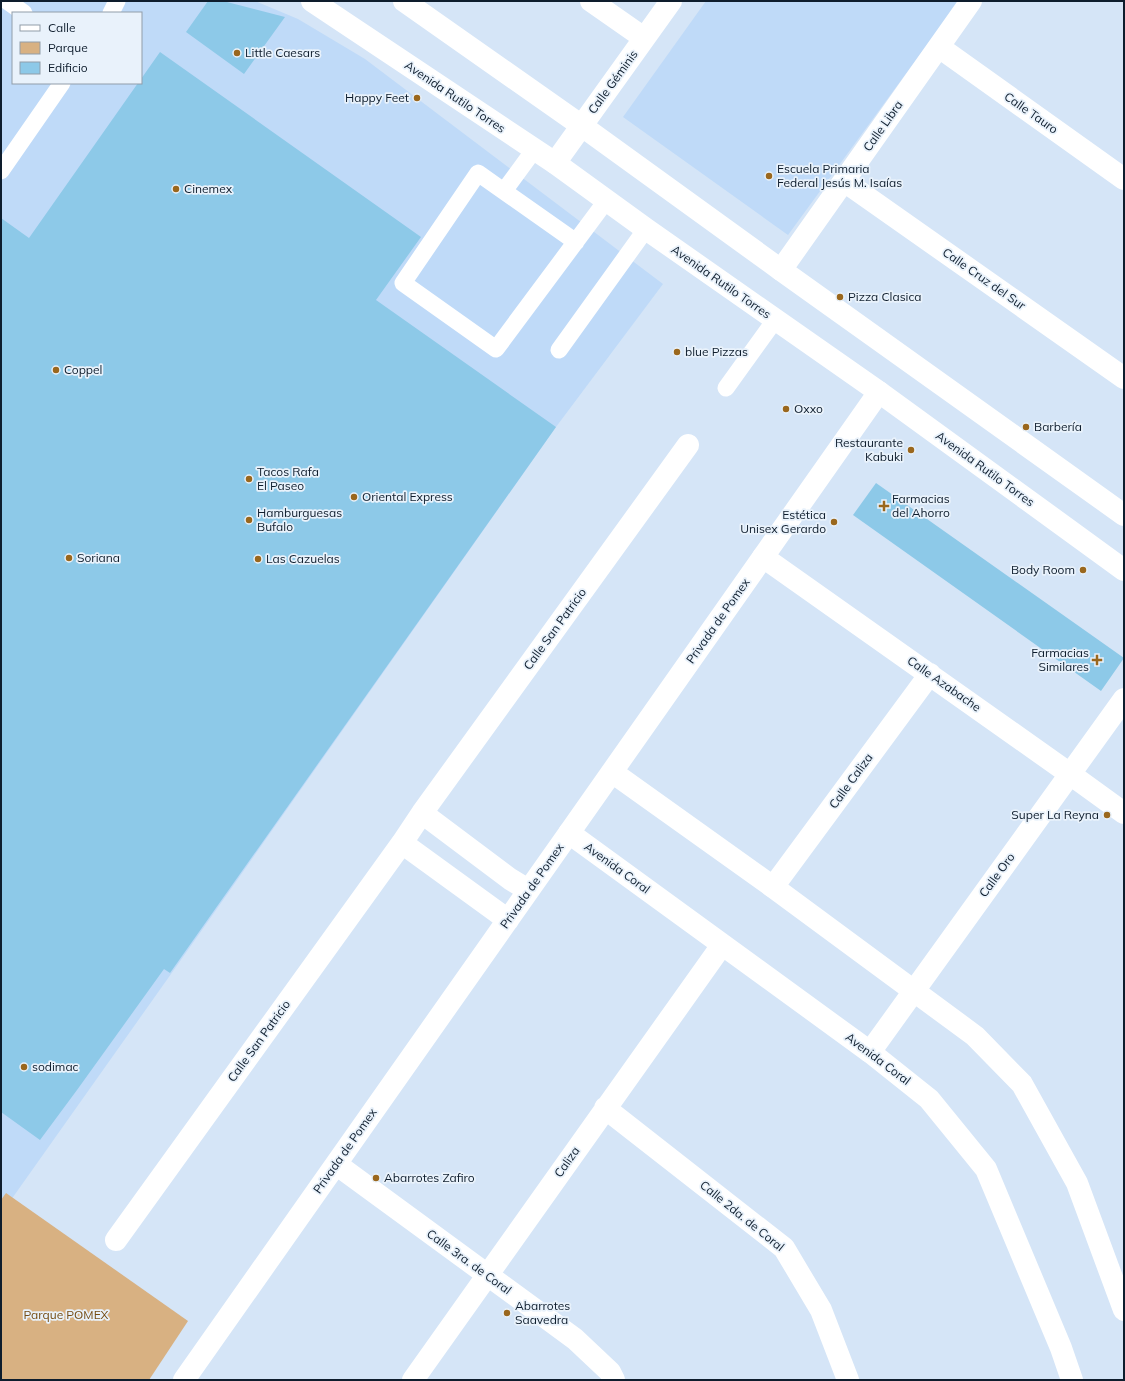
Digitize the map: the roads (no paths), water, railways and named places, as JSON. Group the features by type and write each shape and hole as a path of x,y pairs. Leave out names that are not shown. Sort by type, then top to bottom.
{"street":[{"name":"Avenida Rutilo Torres","path":"312,1 555,163 646,229 879,392 1124,570"},
{"path":"404,1 582,126 1124,515"},
{"path":"591,1 644,38"},
{"name":"Calle Géminis","path":"555,163 671,1"},
{"name":"Calle Libra","path":"781,270 971,1"},
{"name":"Calle Tauro","path":"938,47 1124,179"},
{"name":"Calle Cruz del Sur","path":"844,181 1124,378"},
{"name":"Privada de Pomex","path":"184,1380 879,392"},
{"name":"Calle San Patricio","path":"116,1240 688,445"},
{"name":"Calle Azabache","path":"763,557 930,674 1124,814"},
{"name":"Calle Caliza","path":"773,887 930,674"},
{"name":"Calle Oro","path":"870,1052 1124,699"},
{"path":"612,772 773,887 975,1036 1022,1084 1077,1183 1124,1310"},
{"path":"422,813 510,879 528,890"},
{"name":"Avenida Coral","path":"569,833 870,1052 929,1099 986,1169 1061,1348 1072,1380"},
{"path":"402,843 508,920"},
{"name":"Caliza","path":"413,1380 722,945"},
{"name":"Calle 2da. de Coral","path":"605,1108 784,1248 821,1310 848,1380"},
{"name":"Calle 3ra. de Coral","path":"336,1164 575,1339 610,1372 614,1380"}],"lane":[{"path":"7,1 23,12"},
{"path":"112,12 117,1"},
{"path":"1,170 61,84"},
{"path":"504,192 534,150"},
{"path":"576,242 478,173 403,283 496,349 576,242 606,200"},
{"path":"559,350 646,229"},
{"path":"726,388 775,320"}],"place":[{"name":"Little Caesars","path":"237,53"},
{"name":"Happy Feet","path":"417,98"},
{"name":"Escuela Primaria Federal Jesús M. Isaías","path":"769,176"},
{"name":"Cinemex","path":"176,189"},
{"name":"Pizza Clasica","path":"840,297"},
{"name":"blue Pizzas","path":"677,352"},
{"name":"Coppel","path":"56,370"},
{"name":"Oxxo","path":"786,409"},
{"name":"Barbería","path":"1026,427"},
{"name":"Restaurante Kabuki","path":"911,450"},
{"name":"Tacos Rafa El Paseo","path":"249,479"},
{"name":"Oriental Express","path":"354,497"},
{"name":"Farmacias del Ahorro","path":"884,506"},
{"name":"Hamburguesas Bufalo","path":"249,520"},
{"name":"Estética Unisex Gerardo","path":"834,522"},
{"name":"Soriana","path":"69,558"},
{"name":"Las Cazuelas","path":"258,559"},
{"name":"Body Room","path":"1083,570"},
{"name":"Farmacias Similares","path":"1097,660"},
{"name":"Super La Reyna","path":"1107,815"},
{"name":"sodimac","path":"24,1067"},
{"name":"Abarrotes Zafiro","path":"376,1178"},
{"name":"Abarrotes Saavedra","path":"507,1313"}],"park label":[{"name":"Parque POMEX","path":"66,1315"}]}
